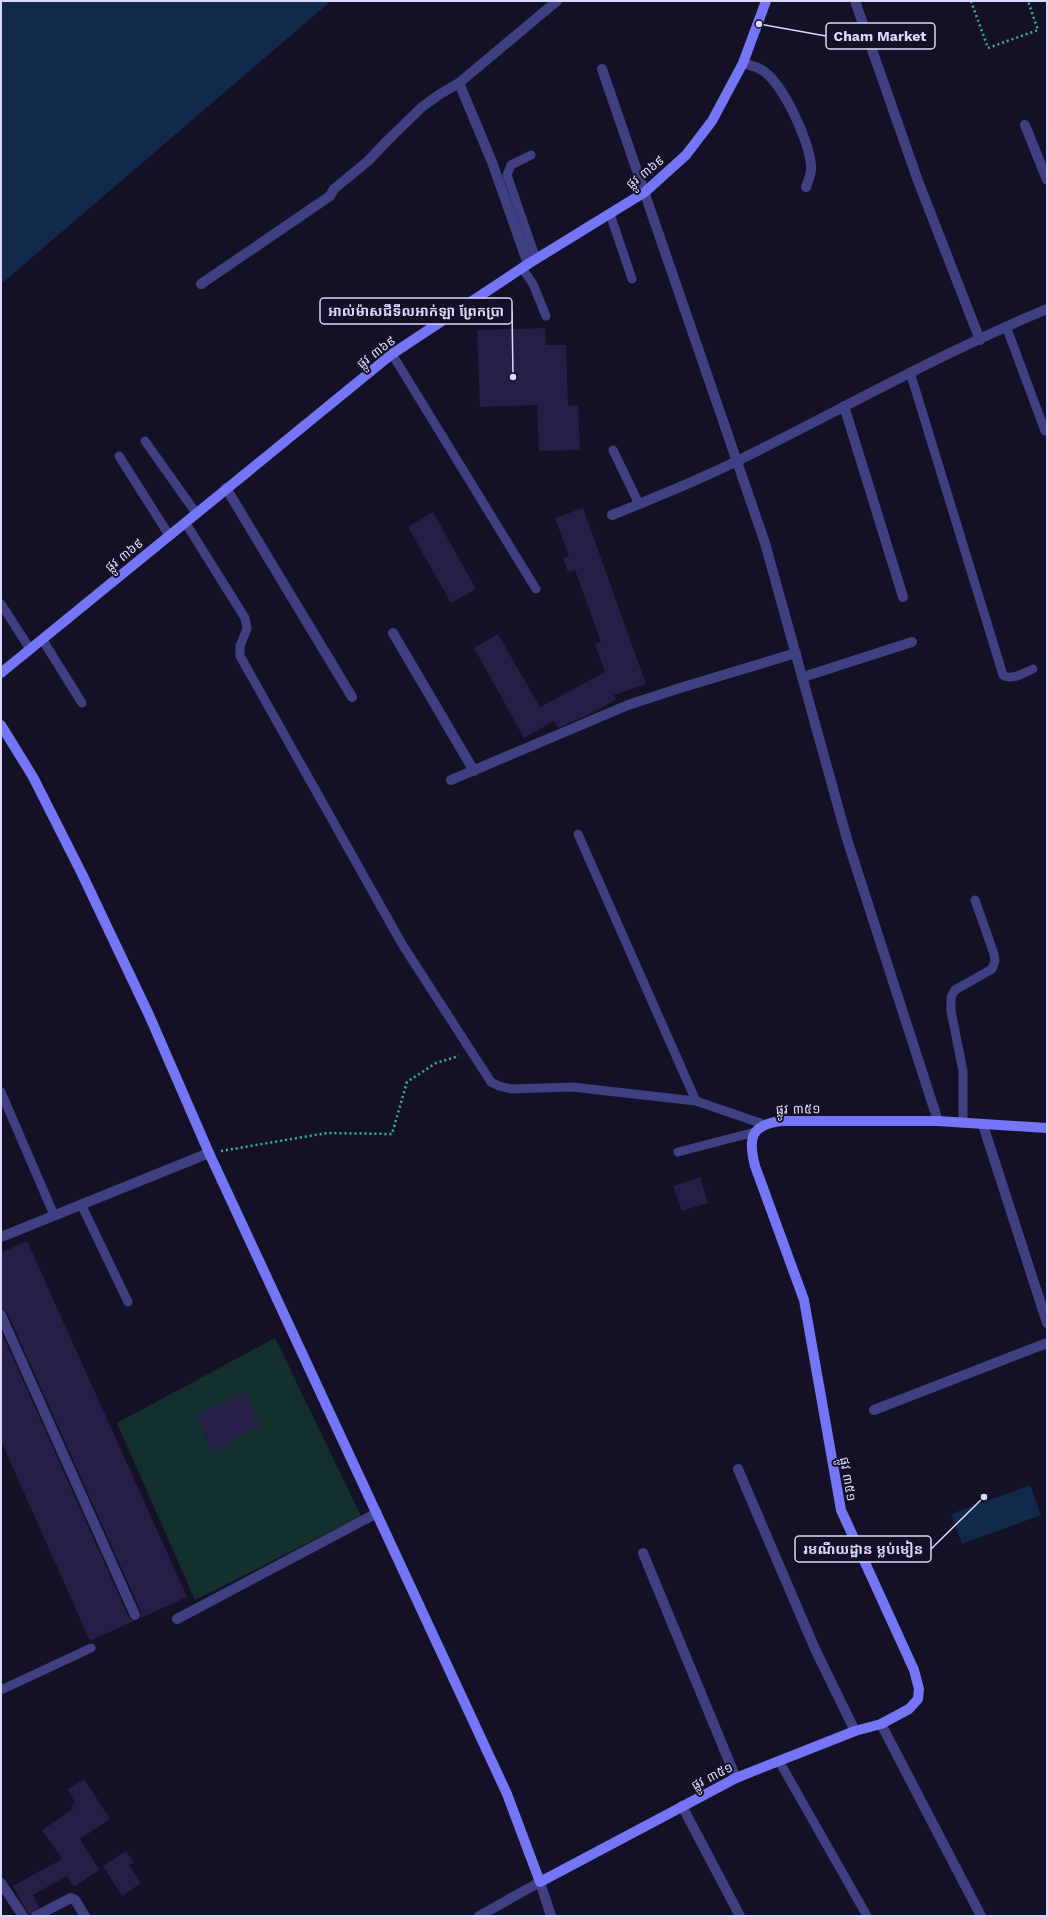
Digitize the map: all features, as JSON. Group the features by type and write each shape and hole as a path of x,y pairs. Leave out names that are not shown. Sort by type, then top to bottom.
{"street":[{"path":"200,284 330,196 334,189 368,161 422,107 440,94 459,84 557,1"},
{"name":"ផ្លូវ ៣៦៩","path":"1,673 392,354 529,264 645,192 691,149 712,121 743,63 766,1"},
{"path":"855,1 918,181 980,340"},
{"path":"743,63 761,69 769,77 784,97 801,126 810,155 811,168 806,187"},
{"path":"602,69 765,543 847,839 938,1121"},
{"path":"459,84 492,162 529,264"},
{"path":"1025,125 1047,180"},
{"path":"612,515 736,462 910,372 980,340 1006,326 1047,309"},
{"path":"844,406 903,597"},
{"path":"226,488 352,697"},
{"path":"393,633 474,770"},
{"path":"802,677 912,642"},
{"path":"451,780 628,705 796,653"},
{"path":"1,725 33,778 82,874 149,1015 209,1153 507,1794 551,1916"},
{"name":"ផ្លូវ ៣៥១","path":"540,1882 736,1778 855,1731 881,1724 910,1709 918,1699 919,1689 914,1670 841,1510 804,1300 755,1166 751,1150 755,1132 763,1124 781,1121 938,1121 1047,1128"},
{"path":"983,1125 1047,1323"},
{"path":"1,1237 209,1153"},
{"path":"1,1315 135,1615"},
{"path":"874,1410 1047,1343"},
{"path":"738,1469 815,1649 855,1731"},
{"path":"177,1619 377,1513"},
{"path":"643,1554 736,1778"},
{"path":"881,1724 981,1916"},
{"path":"682,1806 740,1916"},
{"path":"479,1916 540,1882"},
{"path":"3,1890 23,1916"},
{"path":"36,1916 71,1898 75,1900 85,1916"}],"lane":[{"path":"531,155 511,165 507,175 533,284 546,316"},
{"path":"610,214 632,279"},
{"path":"1006,326 1045,431"},
{"path":"392,354 536,589"},
{"path":"910,372 1003,675 1007,678 1011,678 1033,670"},
{"path":"145,441 196,513"},
{"path":"613,450 639,504"},
{"path":"119,456 169,535"},
{"path":"185,522 245,618 247,629 240,646 240,656 402,944 491,1082 511,1089 572,1087 696,1101 763,1124"},
{"path":"1,604 30,649"},
{"path":"42,639 82,703"},
{"path":"578,834 696,1101"},
{"path":"962,1123 963,1071 951,1012 951,997 955,990 992,969 995,961 994,954 975,900"},
{"path":"1,1092 54,1215"},
{"path":"678,1152 755,1132"},
{"path":"81,1204 128,1302"},
{"path":"1,1690 91,1648"},
{"path":"779,1761 867,1916"}],"path":[{"path":"971,1 988,48 1038,30 1028,1"},
{"path":"209,1153 327,1133 392,1134 407,1082 436,1063 472,1052"}],"green space":[{"path":"275,1338 361,1516 195,1600 117,1423"}],"water":[{"path":"1,1 331,1 1,284"},
{"path":"1030,1485 1041,1515 962,1544 951,1514"}],"building":[{"path":"545,328 546,345 566,345 568,406 578,405 580,450 539,451 537,405 480,407 477,330"},
{"path":"583,508 646,684 614,695 616,700 588,715 558,728 554,721 524,738 474,648 498,634 540,707 605,672 595,644 601,642 575,570 568,572 563,558 569,556 555,518"},
{"path":"433,512 476,589 451,603 408,527"},
{"path":"700,1177 708,1203 682,1211 673,1186"},
{"path":"27,1241 187,1597 141,1618 141,1612 7,1312 1,1309 1,1253"},
{"path":"1,1331 129,1618 134,1621 90,1641 1,1441"},
{"path":"245,1392 260,1426 232,1439 233,1442 212,1452 196,1415"},
{"path":"84,1779 110,1819 80,1839 99,1870 74,1887 67,1876 33,1895 39,1907 29,1915 13,1886 62,1859 42,1830 73,1809 71,1806 75,1803 68,1789"},
{"path":"126,1851 134,1863 129,1865 141,1883 122,1896 103,1866"}],"place":[{"name":"Cham Market","path":"759,24"},
{"name":"អាល់ម៉ាសជីទីលអាក់ឡា ព្រែកប្រា","path":"513,377"},
{"name":"រមណីយដ្ឋាន ម្លប់មៀន","path":"984,1497"}]}
